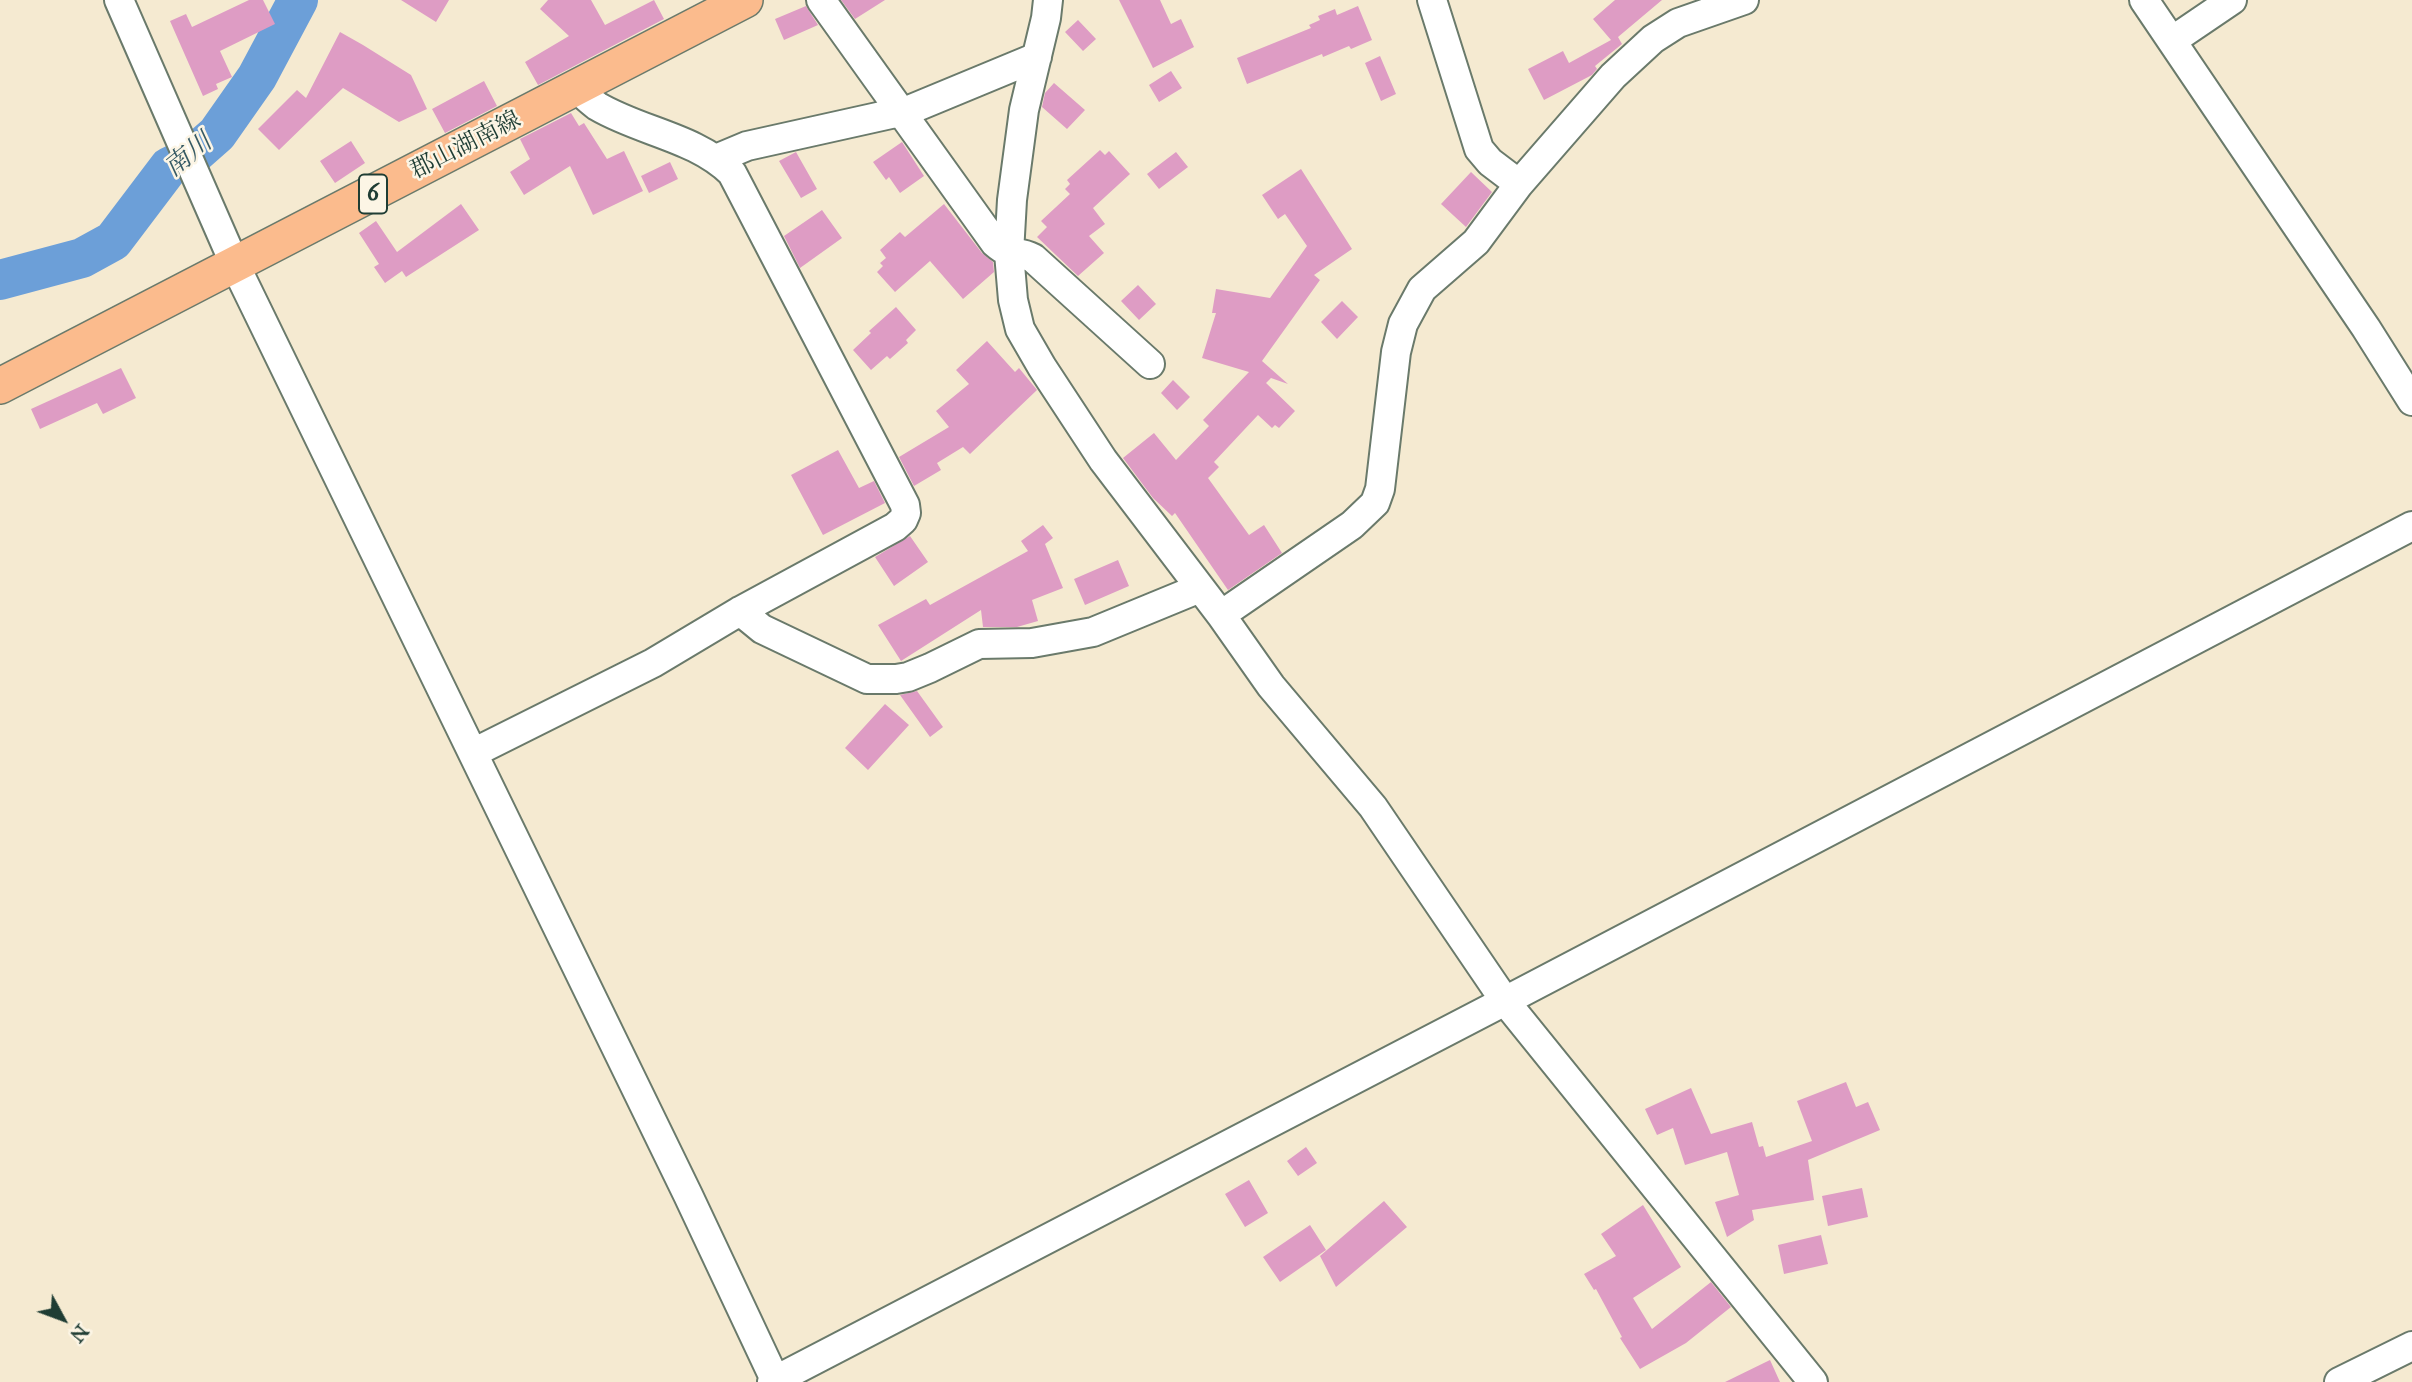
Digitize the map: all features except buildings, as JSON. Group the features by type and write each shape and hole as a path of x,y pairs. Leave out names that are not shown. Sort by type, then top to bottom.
{"main road":[{"name":"郡山湖南線","path":"0,386 745,0"}],"street":[{"path":"119,0 235,265 688,1195 774,1381 2412,526"},
{"path":"821,0 995,243 1009,253 1025,254 1033,258 1150,364"},
{"path":"1048,0 1024,110 1012,201 1009,253 1013,300 1020,329 1104,460 1271,686 1373,807 1505,1001 1813,1382"},
{"path":"1432,0 1479,149 1490,162 1519,184"},
{"path":"1221,615 1352,525 1375,503 1380,489 1396,352 1403,324 1422,289 1476,242 1519,184 1613,76 1653,39 1678,23 1744,0"},
{"path":"2144,0 2366,328 2412,401"},
{"path":"2173,40 2232,0"},
{"path":"716,159 747,146 901,112 1037,57"},
{"path":"473,753 653,663 740,611 895,527 906,513 905,505 732,173 707,153 606,110 576,88"},
{"path":"740,611 762,629 867,680 896,679 930,668 979,644 1032,643 1093,632 1200,589"},
{"path":"2339,1382 2412,1346"}],"waterway":[{"name":"南川","path":"0,280 82,258 113,241 169,167 192,156 217,134 257,77 298,0"}]}
